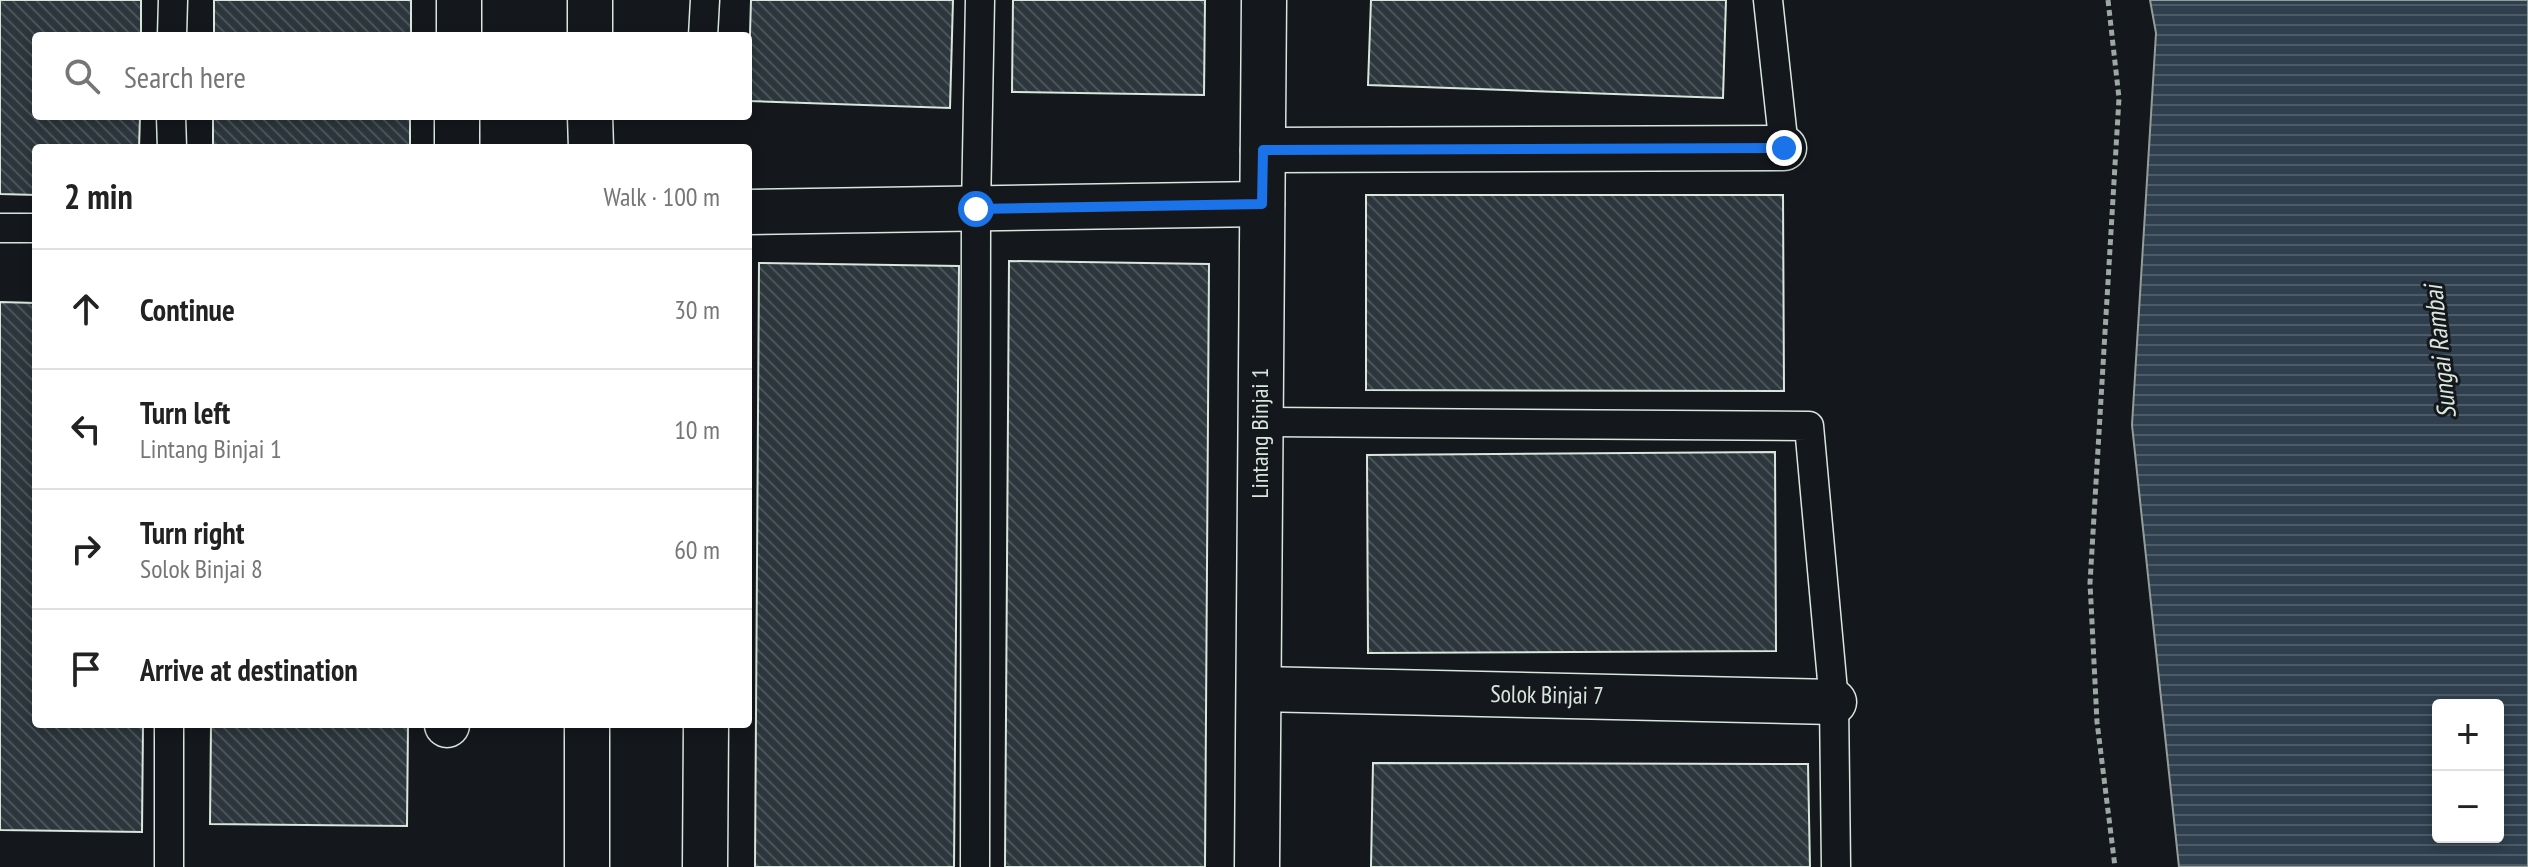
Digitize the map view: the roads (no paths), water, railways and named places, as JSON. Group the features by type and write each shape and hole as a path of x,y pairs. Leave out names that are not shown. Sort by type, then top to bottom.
{"street":[{"path":"459,0 459,32"},
{"path":"590,0 590,32"},
{"name":"Lintang Binjai 1","path":"1257,867 1264,0"},
{"path":"457,120 457,144"},
{"path":"590,120 591,144"},
{"path":"1263,150 1784,148"},
{"path":"752,212 1262,204"},
{"name":"Solok Binjai 7","path":"1259,689 1834,702"},
{"path":"587,728 587,867"},
{"path":"705,867 706,728"}],"lane":[{"path":"172,32 173,0"},
{"path":"703,32 705,0"},
{"path":"975,867 976,209 980,0"},
{"path":"1768,0 1784,148"},
{"path":"171,120 172,144"},
{"path":"0,228 32,228"},
{"path":"1260,422 1809,426 1834,702 1836,867"},
{"path":"169,728 169,867"}],"water":[{"name":"Sungai Rambai","path":"2150,0 2528,0 2528,867 2179,867 2132,425 2156,33"}]}
